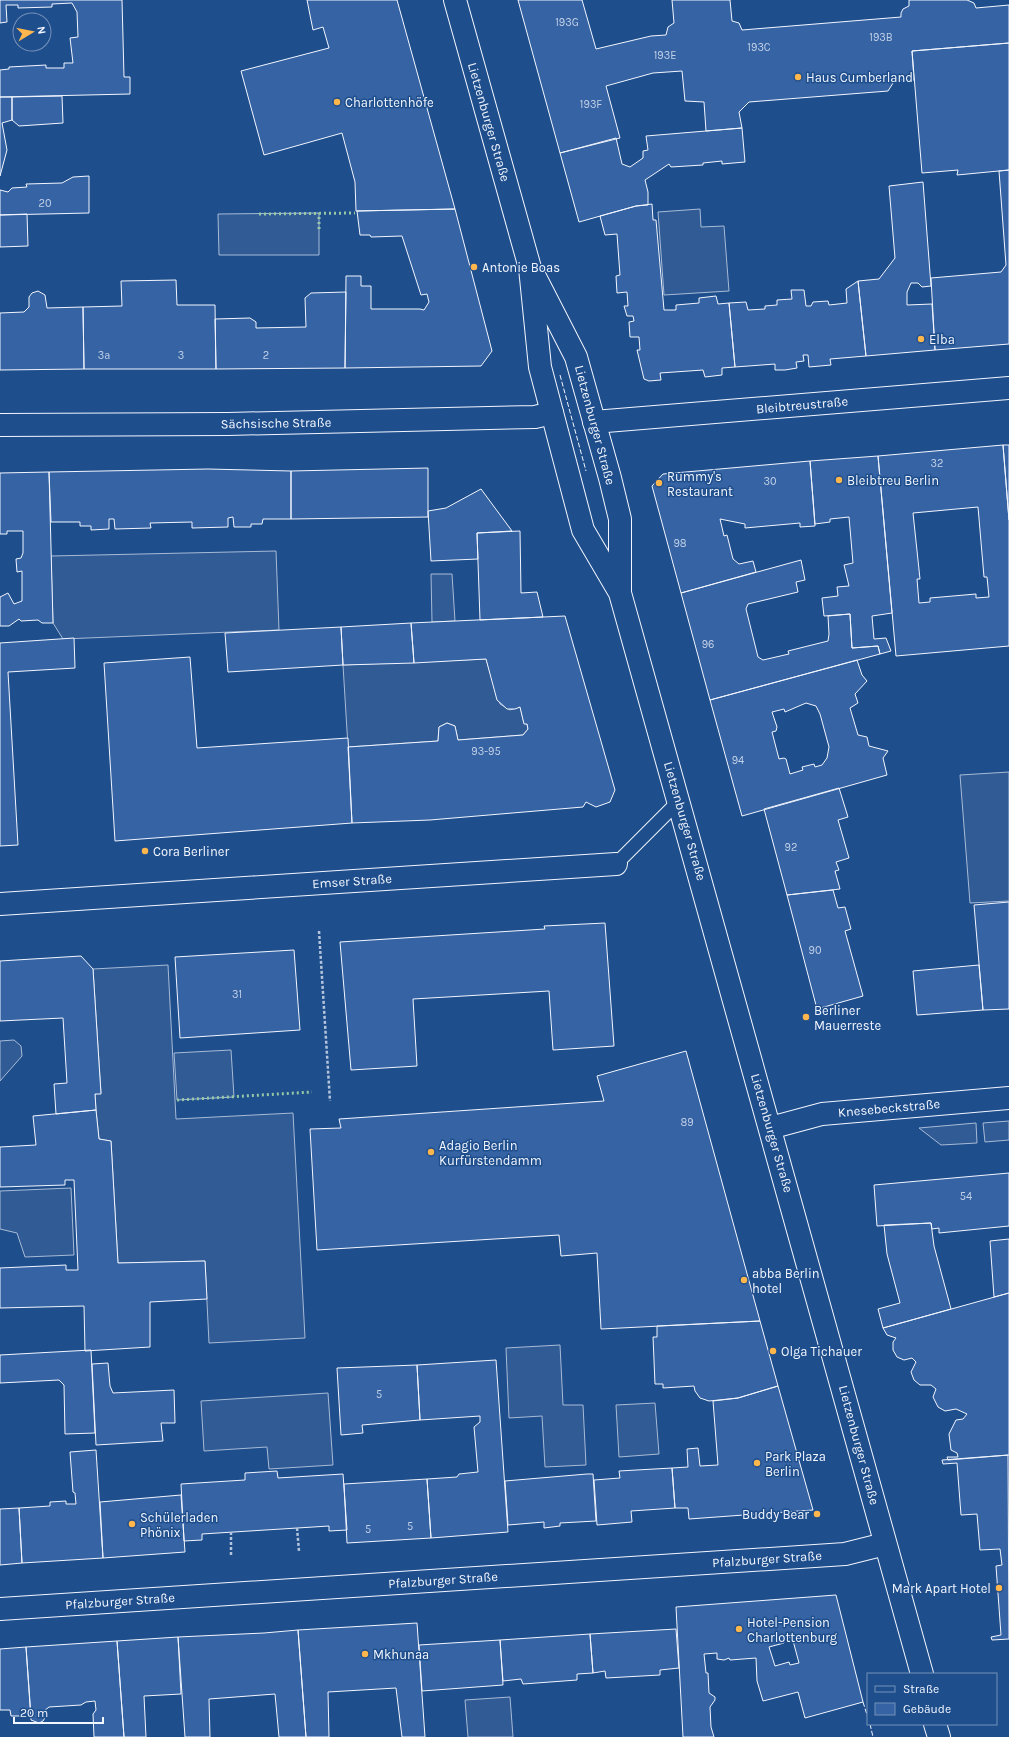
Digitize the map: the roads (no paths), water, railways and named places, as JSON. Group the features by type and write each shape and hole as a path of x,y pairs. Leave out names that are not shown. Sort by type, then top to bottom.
{"street":[{"name":"Lietzenburger Straße","path":"455,0 530,268 540,367 583,530 620,593 922,1673"},
{"name":"Lietzenburger Straße","path":"530,268 576,357 620,519 620,593"},
{"name":"Bleibtreustraße","path":"594,422 1009,388"},
{"name":"Sächsische Straße","path":"0,425 251,423 535,417 552,413"},
{"name":"Emser Straße","path":"0,904 616,864"},
{"name":"Knesebeckstraße","path":"770,1128 822,1114 1009,1098"},
{"name":"Pfalzburger Straße","path":"0,1609 845,1554 885,1544"},
{"path":"935,1725 939,1737"}],"lane":[{"name":"Emser Straße","path":"616,864 679,801"}],"place":[{"name":"Haus Cumberland","path":"798,77"},
{"name":"Charlottenhöfe","path":"337,102"},
{"name":"Antonie Boas","path":"474,267"},
{"name":"Elba","path":"921,339"},
{"name":"Bleibtreu Berlin","path":"839,480"},
{"name":"Rummy's Restaurant","path":"659,483"},
{"name":"Cora Berliner","path":"145,851"},
{"name":"Berliner Mauerreste","path":"806,1017"},
{"name":"Adagio Berlin Kurfürstendamm","path":"431,1152"},
{"name":"abba Berlin hotel","path":"744,1280"},
{"name":"Olga Tichauer","path":"773,1351"},
{"name":"Park Plaza Berlin","path":"757,1463"},
{"name":"Buddy Bear","path":"817,1514"},
{"name":"Schülerladen Phönix","path":"132,1524"},
{"name":"Mark Apart Hotel","path":"999,1588"},
{"name":"Hotel-Pension Charlottenburg","path":"739,1629"},
{"name":"Mkhunaa","path":"365,1654"}]}
